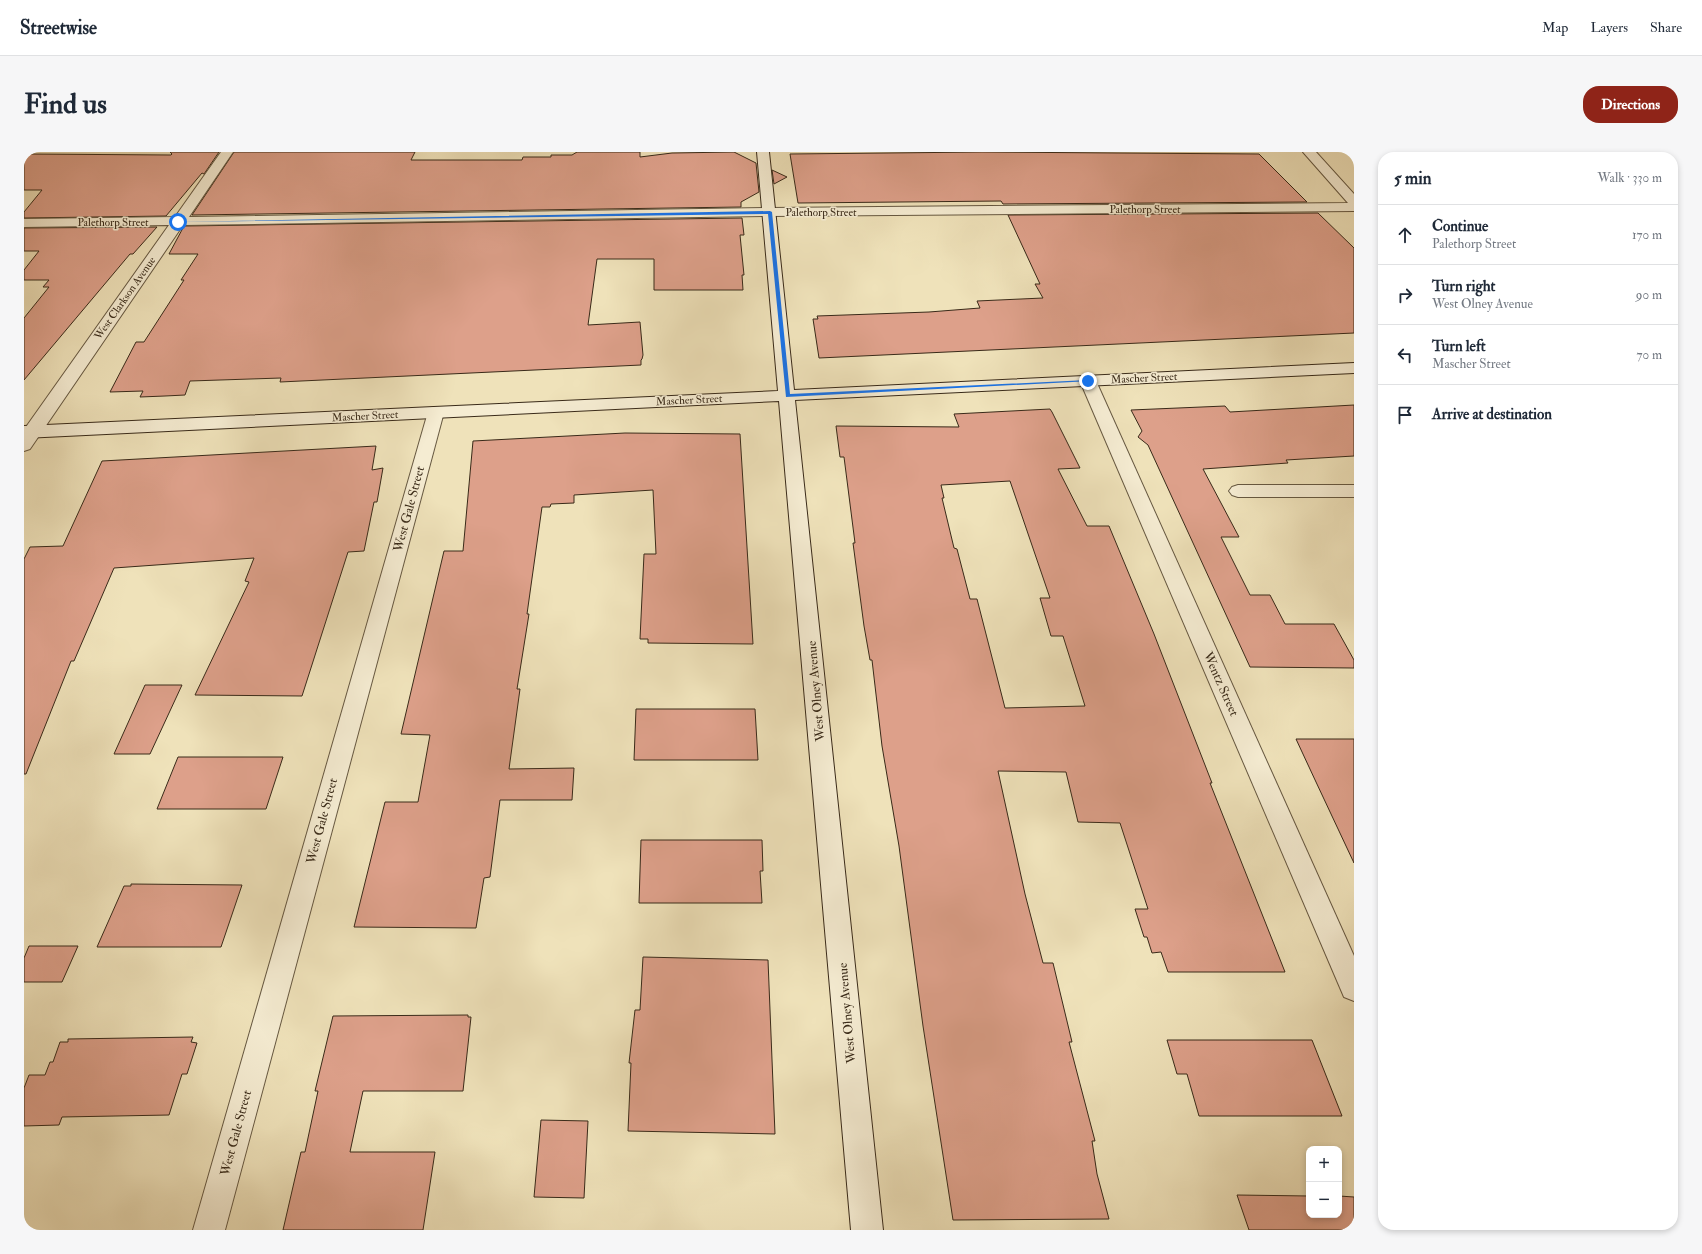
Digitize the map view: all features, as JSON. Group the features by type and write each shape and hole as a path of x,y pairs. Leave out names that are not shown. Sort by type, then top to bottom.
{"street":[{"name":"West Clarkson Avenue","path":"27,436 227,152"},
{"name":"West Olney Avenue","path":"763,152 788,396 867,1230"},
{"path":"1309,152 1354,202"},
{"name":"Palethorp Street","path":"24,223 178,222 770,212 1354,208"},
{"name":"Mascher Street","path":"27,436 436,412 1354,368"},
{"name":"Wentz Street","path":"1088,381 1354,987"},
{"name":"West Gale Street","path":"209,1230 436,412"},
{"path":"1238,491 1354,491"}],"building":[{"path":"170,152 219,152 204,174 202,173 166,216 24,218 24,212 42,190 24,190 24,154 171,155 172,154"},
{"path":"234,152 415,152 411,160 522,160 523,157 551,157 551,155 572,155 577,152 640,152 640,157 672,153 734,152 756,163 759,192 741,202 741,207 192,215"},
{"path":"982,152 1259,154 1307,202 1003,204 1001,201 798,203 790,154"},
{"path":"772,170 787,177 774,184"},
{"path":"1318,213 1354,248 1354,333 819,358 813,319 818,319 817,316 929,312 980,308 977,301 1043,298 1035,284 1040,284 1008,215"},
{"path":"742,218 744,235 740,235 744,275 742,275 743,290 654,290 654,259 597,259 588,325 640,322 643,355 641,365 280,382 281,378 190,381 185,395 140,397 143,391 110,392 136,342 144,342 184,280 181,280 198,254 169,254 184,226"},
{"path":"157,227 133,254 130,254 24,380 24,318 49,287 43,287 49,280 24,280 24,270 39,251 24,251 24,228"},
{"path":"1354,405 1354,456 1286,460 1288,463 1203,469 1239,537 1221,537 1250,595 1270,595 1285,624 1334,624 1354,660 1354,668 1250,667 1148,445 1138,437 1142,431 1131,410 1225,406 1230,412"},
{"path":"1050,409 1052,412 1080,468 1058,469 1087,526 1109,526 1154,634 1212,783 1210,783 1285,972 1168,972 1161,952 1152,953 1147,937 1144,937 1135,909 1148,909 1120,823 1078,822 1066,772 998,771 1025,894 1043,963 1053,963 1072,1042 1069,1042 1095,1141 1092,1141 1097,1174 1109,1219 953,1220 923,1026 899,846 882,746 872,660 870,660 864,626 844,457 840,457 836,426 959,427 954,414","holes":["1010,481 1050,598 1040,598 1051,636 1063,636 1085,706 1005,708 977,599 970,599 957,549 954,548 942,498 944,498 941,485"]},
{"path":"625,433 740,434 753,644 648,643 648,639 640,639 644,554 656,554 653,490 574,495 574,503 551,504 550,507 542,507 527,614 529,614 517,689 520,689 509,769 574,768 572,800 500,800 490,877 484,878 476,928 354,927 385,802 418,802 430,735 401,734 444,551 463,551 473,441"},
{"path":"376,446 372,470 383,468 377,502 374,502 364,551 348,552 302,696 195,695 249,582 245,581 254,558 114,568 74,661 71,661 26,774 24,774 24,559 30,547 63,546 102,461"},
{"path":"145,685 182,685 150,754 114,754"},
{"path":"636,709 755,709 758,760 634,760"},
{"path":"1296,739 1354,739 1354,863 1316,782"},
{"path":"178,757 283,757 266,809 157,809"},
{"path":"641,840 762,840 763,871 760,871 762,903 639,903"},
{"path":"131,884 242,885 221,947 97,947 124,886 131,886"},
{"path":"29,946 78,946 62,982 24,982 24,958"},
{"path":"643,957 768,960 775,1134 628,1131 631,1063 629,1063 635,1010 640,1010"},
{"path":"468,1015 468,1017 471,1017 463,1091 363,1091 350,1152 435,1152 423,1230 283,1230 301,1152 305,1152 318,1091 315,1091 333,1016"},
{"path":"193,1037 191,1042 197,1043 187,1074 182,1074 169,1115 62,1117 59,1125 24,1126 24,1088 29,1075 45,1075 50,1062 53,1062 60,1042 68,1042 68,1039"},
{"path":"1167,1040 1312,1040 1342,1116 1199,1116 1187,1074 1177,1074"},
{"path":"541,1120 588,1121 584,1198 534,1197"},
{"path":"1237,1195 1306,1196 1306,1218 1342,1218 1342,1196 1354,1197 1354,1230 1249,1230"}],"route":[{"path":"178,222 770,212 788,396 1088,381"}]}
